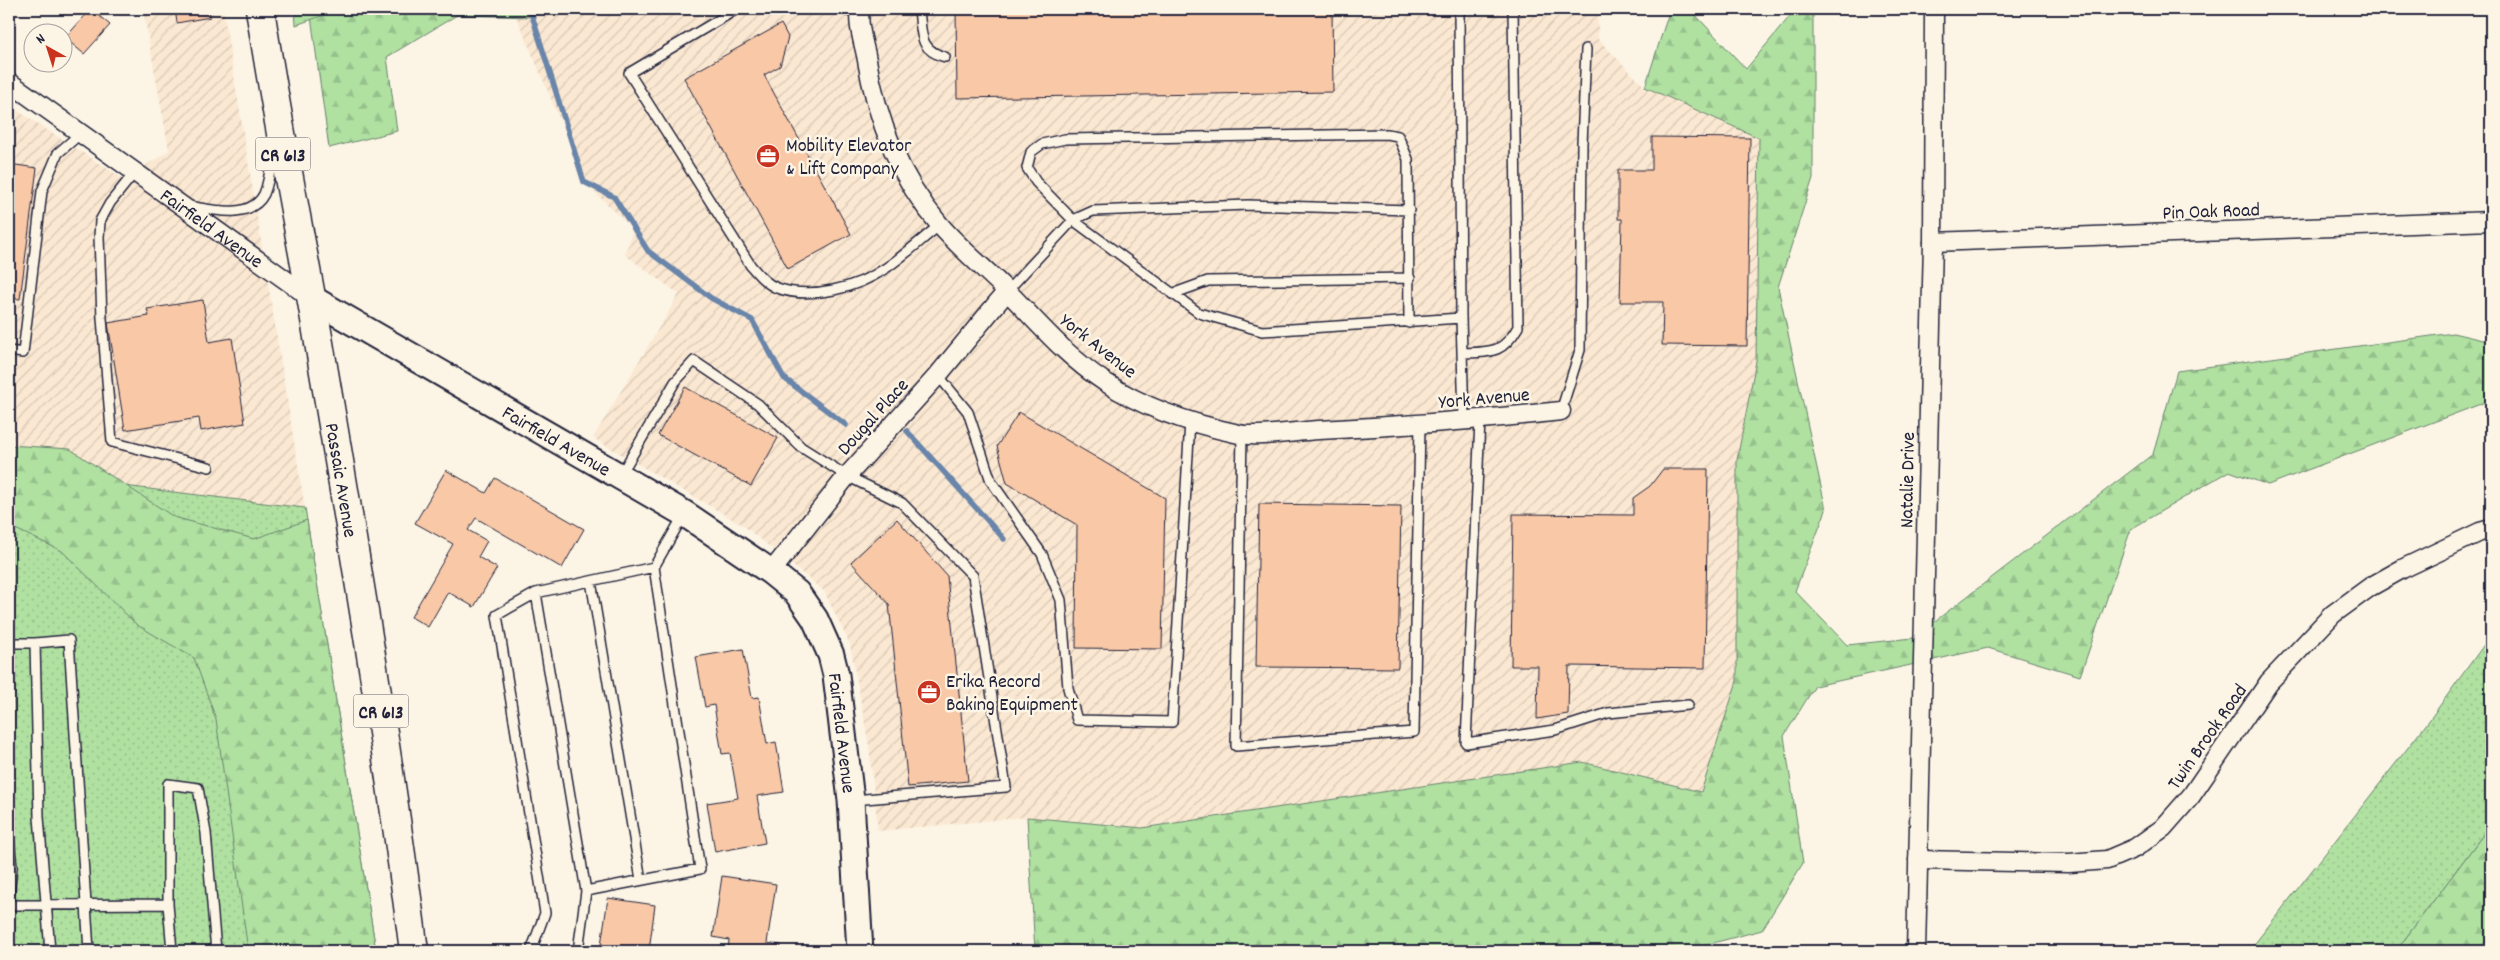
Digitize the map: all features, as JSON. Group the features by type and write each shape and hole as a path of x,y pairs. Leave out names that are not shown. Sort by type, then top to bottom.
{"main road":[{"name":"Passaic Avenue","path":"260,9 277,123 311,298 371,646 414,951"}],"street":[{"name":"Natalie Drive","path":"1916,951 1933,242 1934,9"},
{"name":"York Avenue","path":"859,12 870,80 881,123 903,173 940,225 1059,346 1104,382 1151,408 1190,421 1242,434 1420,425 1561,411"},
{"name":"Fairfield Avenue","path":"9,82 311,298 685,514 771,572 797,593 815,619 831,655 836,675 851,800 860,951"},
{"name":"Pin Oak Road","path":"1933,242 2491,221"},
{"name":"Dougal Place","path":"771,572 847,476 938,376 1007,291"},
{"name":"Twin Brook Road","path":"1918,860 2069,863 2107,860 2135,848 2163,828 2191,796 2269,682 2333,614 2370,587 2402,568 2480,532 2491,529"}],"lane":[{"path":"737,9 629,73 750,266 763,280 776,288 807,292 835,289 864,280 886,268 940,225"},
{"path":"841,9 859,12"},
{"path":"919,9 923,44 932,54 945,57"},
{"path":"1459,9 1461,318 1472,419 1466,743 1555,730 1608,713 1688,705"},
{"path":"1464,353 1499,350 1510,341 1518,327 1513,9"},
{"path":"1561,411 1580,350 1582,144 1586,49"},
{"path":"180,205 231,212 246,208 257,201 264,194 277,123"},
{"path":"9,351 23,353 42,191 58,153 80,134"},
{"path":"1409,323 1408,160 1398,136 1387,134 1065,139 1042,144 1031,152 1028,168 1036,182 1073,220 1199,313 1262,331 1409,323 1461,318"},
{"path":"135,172 110,203 100,221 102,318 112,442 209,467"},
{"path":"1007,291 1073,220 1093,211 1248,205 1409,210"},
{"path":"1172,294 1208,281 1410,278"},
{"path":"619,476 674,382 694,361 758,404 801,447 847,476 902,504 974,576 1006,787 851,800"},
{"path":"938,376 968,412 991,481 1042,554 1061,600 1068,688 1077,720 1172,722 1190,421"},
{"path":"1242,434 1236,746 1414,732 1420,425"},
{"path":"586,891 700,869 654,567 685,514"},
{"path":"531,951 545,913 497,615 536,593 654,567"},
{"path":"591,581 641,880"},
{"path":"536,593 586,891 578,951"},
{"path":"9,643 69,640 89,951"},
{"path":"35,643 39,817 50,951"},
{"path":"172,951 168,904 168,784 198,788 206,833 216,951"},
{"path":"9,840 12,866 9,896"},
{"path":"9,905 168,904"},
{"path":"9,935 9,951"}],"shaded area":[{"path":"143,9 223,9 305,508 9,472 9,105 125,180 169,150"},
{"path":"513,9 1598,9 1598,39 1645,87 1759,138 1756,361 1737,460 1737,681 1701,792 1582,762 1142,828 1027,817 878,831 869,746 850,645 824,591 744,526 593,438 679,294 625,255 633,229 588,186"}],"green space":[{"path":"295,9 341,9 296,25"},
{"path":"310,9 530,9 532,17 457,15 387,57 397,131 329,148"},
{"path":"1670,9 1690,9 1746,69 1796,9 1813,9 1813,178 1778,287 1826,510 1795,591 1847,645 1913,638 2153,454 2177,371 2453,333 2491,342 2491,400 2268,485 2229,471 2131,529 2080,676 1988,648 1815,686 1784,736 1803,863 1762,930 1698,947 1709,951 1035,951 1027,817 1142,828 1582,762 1701,792 1737,681 1737,460 1756,361 1759,138 1645,87"},
{"path":"9,445 70,449 174,517 254,539 307,520 376,951 248,951 216,719 194,658 137,625 62,551 9,526"},
{"path":"9,472 305,508 376,951 9,951"},
{"path":"2491,635 2491,824 2396,951 2249,951 2428,722"},
{"path":"2491,824 2491,937 2475,951 2396,951"}],"building":[{"path":"91,9 110,25 84,54 72,44 72,30"},
{"path":"175,9 209,9 210,17 177,23"},
{"path":"956,9 1332,9 1333,92 957,98"},
{"name":"Mobility Elevator & Lift Company","path":"781,24 788,37 780,66 764,75 851,234 788,269 684,78"},
{"path":"1652,137 1750,138 1747,346 1662,345 1663,302 1620,302 1622,219 1618,219 1618,170 1652,170"},
{"path":"9,164 37,168 20,299 9,298"},
{"path":"203,300 209,342 232,338 245,423 201,431 199,418 125,430 108,323 149,316 147,309"},
{"path":"685,387 778,438 751,486 658,435"},
{"path":"1019,412 1165,498 1162,649 1076,648 1077,525 1007,483 997,446"},
{"path":"1663,469 1708,469 1705,668 1569,666 1568,714 1537,719 1538,666 1511,666 1513,514 1633,515 1633,498 1650,486"},
{"path":"446,470 486,493 495,478 584,529 562,568 476,518 468,530 487,541 478,557 497,568 474,607 448,592 428,627 411,617 453,544 415,523"},
{"path":"1259,504 1401,506 1398,668 1256,667"},
{"name":"Erika Record Baking Equipment","path":"897,519 947,576 968,781 908,787 889,604 851,562"},
{"path":"743,649 752,698 759,697 767,744 776,742 784,792 757,796 765,843 715,852 707,803 738,798 730,753 722,754 714,705 705,707 696,657"},
{"path":"722,876 776,884 767,943 781,945 780,951 728,951 729,940 713,937"},
{"path":"608,898 655,905 649,951 616,951 617,947 601,945"}],"waterway":[{"path":"530,9 584,182 614,197 648,251 711,298 752,320 784,378 846,425"},
{"path":"907,431 1004,539"}],"place":[{"name":"Mobility Elevator & Lift Company","path":"768,156"},
{"name":"Erika Record Baking Equipment","path":"929,692"}]}
